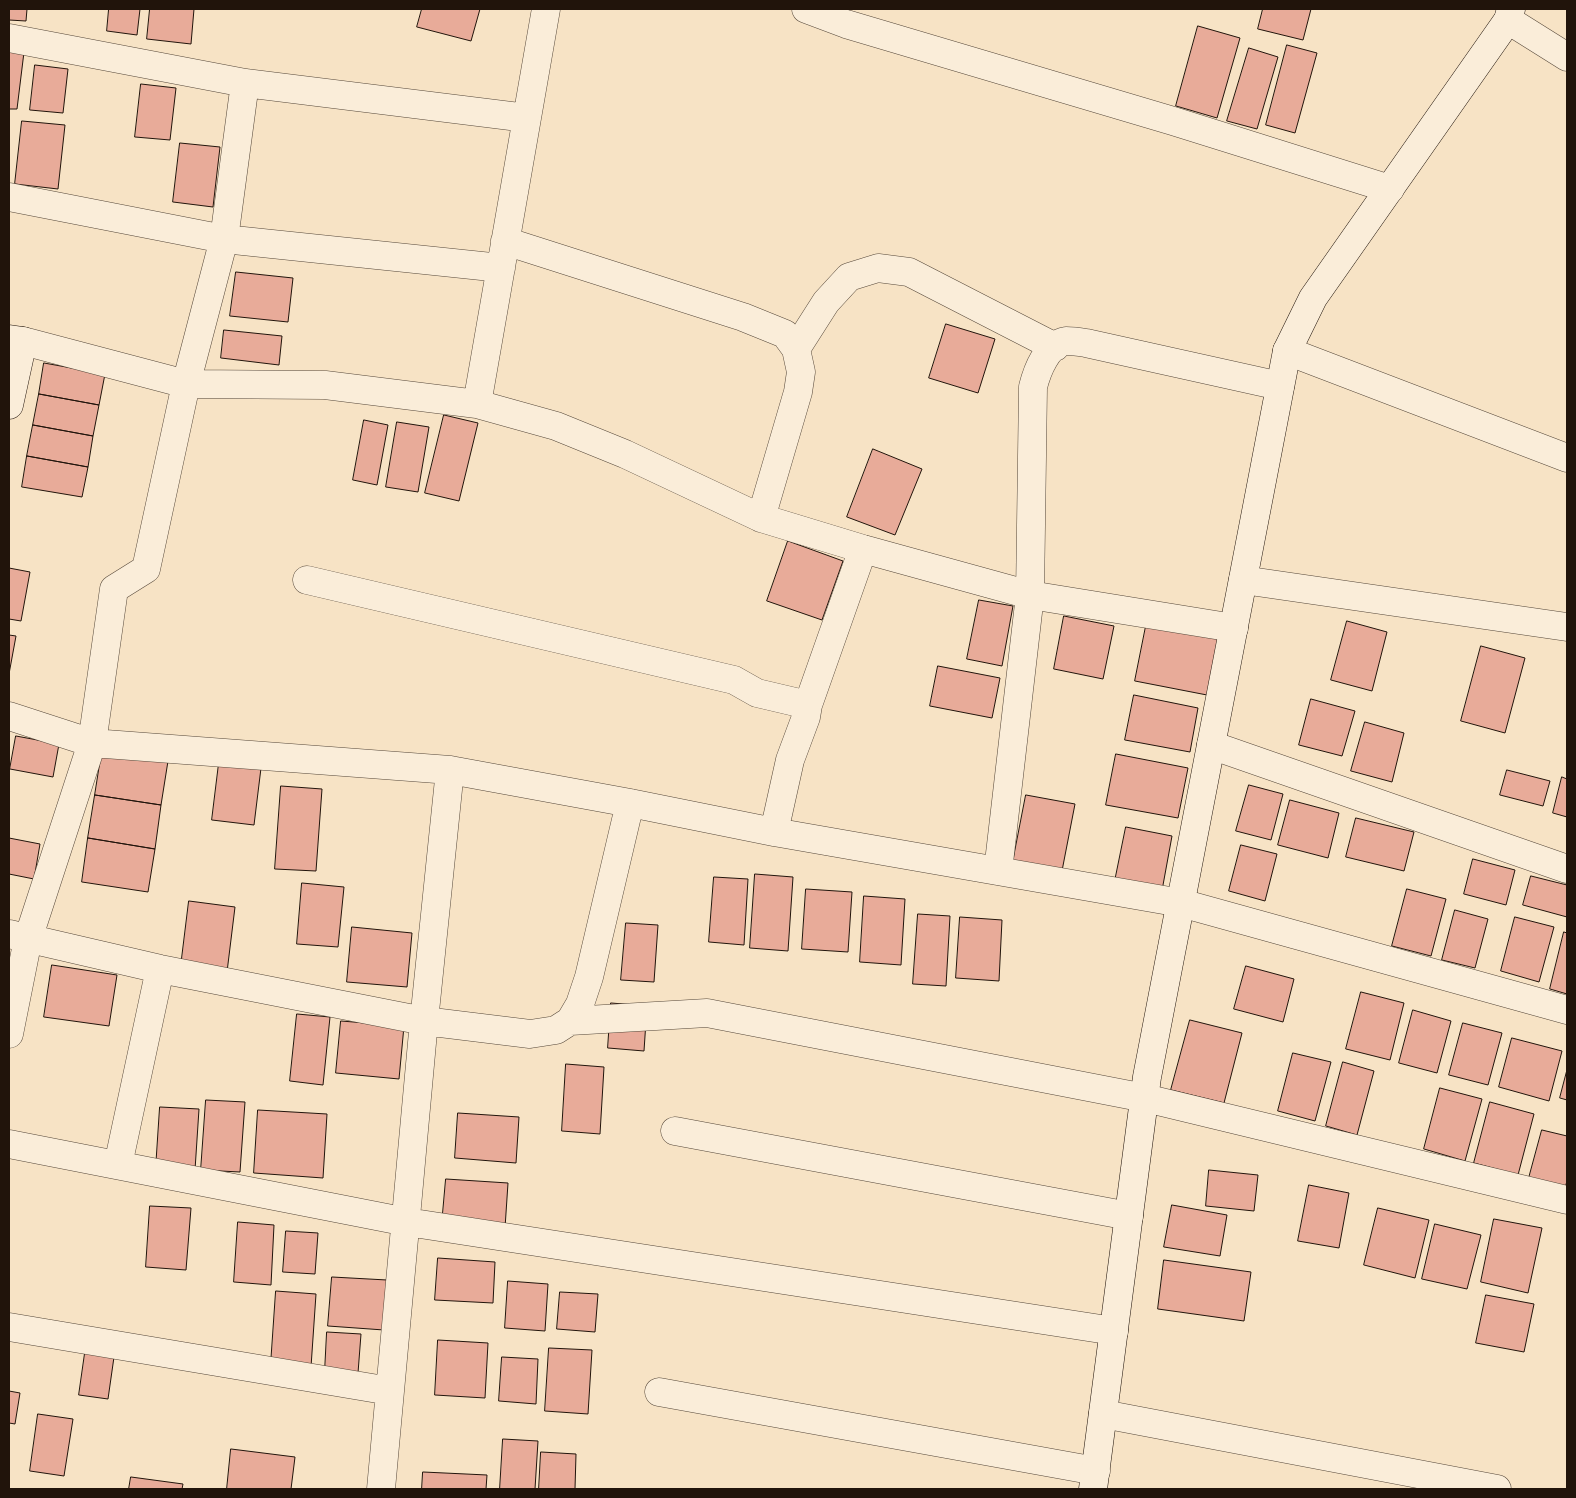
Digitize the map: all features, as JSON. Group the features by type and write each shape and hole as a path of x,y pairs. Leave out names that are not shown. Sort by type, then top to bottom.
{"street":[{"path":"477,404 546,9"},
{"path":"806,9 846,24 1173,121 1390,188"},
{"path":"659,1392 1094,1480 1145,1098 1287,351 1313,298 1509,14 1567,57"},
{"path":"9,38 245,83 527,118"},
{"path":"9,1034 18,936 92,743 114,589 146,569 186,384 224,239 245,83"},
{"path":"9,197 224,239 501,268"},
{"path":"505,241 743,317 784,334 796,349 801,372 798,392 761,518"},
{"path":"796,349 826,302 849,277 878,268 908,272 1055,347"},
{"path":"9,405 16,340 186,384 325,385 477,404 565,430 625,454 761,518 863,549 1030,595 1234,628"},
{"path":"998,872 1030,595 1033,387 1044,360 1055,347 1065,341 1086,343 1280,386"},
{"path":"1287,351 1567,458"},
{"path":"774,832 790,760 863,549"},
{"path":"307,580 734,680 757,693 808,705"},
{"path":"1243,580 1567,627"},
{"path":"9,716 92,743 450,770 774,832 1181,903 1567,1010"},
{"path":"1211,745 1567,869"},
{"path":"381,1489 424,1021 450,770"},
{"path":"18,936 160,969 424,1021 530,1034 556,1030 570,1021 580,1004 630,803"},
{"path":"118,1165 160,969"},
{"path":"570,1021 707,1013 1145,1098 1567,1200"},
{"path":"675,1131 1129,1216"},
{"path":"9,1144 407,1222 1114,1330"},
{"path":"9,1327 390,1391"},
{"path":"1103,1414 1497,1489"}],"building":[{"path":"9,9 27,9 26,21 9,20"},
{"path":"109,9 140,9 137,35 107,31"},
{"path":"150,9 194,9 191,44 147,39"},
{"path":"422,9 480,9 471,41 417,27"},
{"path":"1263,9 1311,9 1303,40 1258,29"},
{"path":"1198,26 1240,38 1217,118 1176,106"},
{"path":"1287,45 1317,53 1295,133 1266,125"},
{"path":"1249,48 1278,57 1257,129 1227,121"},
{"path":"9,51 24,52 17,109 9,109"},
{"path":"35,65 68,69 63,113 30,110"},
{"path":"141,84 176,88 170,140 135,137"},
{"path":"22,121 65,125 58,189 15,184"},
{"path":"180,143 220,147 213,207 173,202"},
{"path":"236,272 293,278 288,322 230,316"},
{"path":"946,324 995,339 978,393 929,378"},
{"path":"224,330 282,336 279,365 221,358"},
{"path":"44,363 105,374 99,405 39,394"},
{"path":"39,394 99,405 93,436 33,425"},
{"path":"444,415 478,423 459,501 425,493"},
{"path":"364,420 388,425 377,485 353,480"},
{"path":"397,422 429,427 418,492 386,487"},
{"path":"33,425 93,436 88,467 27,456"},
{"path":"873,449 922,469 895,535 847,517"},
{"path":"27,456 88,467 82,497 22,487"},
{"path":"788,541 843,561 822,620 767,601"},
{"path":"9,568 30,572 21,621 9,619"},
{"path":"979,600 1013,606 1002,666 967,659"},
{"path":"1064,616 1114,626 1103,679 1054,669"},
{"path":"1347,621 1387,632 1372,691 1331,680"},
{"path":"1146,626 1218,639 1207,695 1135,681"},
{"path":"9,635 16,636 9,674"},
{"path":"1481,646 1525,658 1505,733 1461,721"},
{"path":"938,666 1000,678 992,718 930,706"},
{"path":"1134,695 1198,708 1190,752 1125,740"},
{"path":"1311,699 1355,711 1342,756 1299,745"},
{"path":"1365,722 1404,733 1392,782 1351,771"},
{"path":"16,736 59,744 53,777 10,769"},
{"path":"102,751 168,761 161,805 95,795"},
{"path":"1116,754 1188,768 1178,818 1106,805"},
{"path":"219,763 261,768 254,825 212,820"},
{"path":"1507,770 1550,781 1543,806 1500,795"},
{"path":"1562,777 1567,779 1567,817 1553,813"},
{"path":"1249,785 1283,794 1271,840 1236,831"},
{"path":"281,786 322,789 316,871 275,869"},
{"path":"95,795 161,805 155,849 88,838"},
{"path":"1026,795 1075,804 1061,876 1012,867"},
{"path":"1290,800 1339,813 1328,858 1278,845"},
{"path":"1356,818 1414,832 1404,871 1346,857"},
{"path":"1126,827 1172,836 1161,896 1114,886"},
{"path":"9,838 40,844 34,879 9,874"},
{"path":"88,838 155,849 148,892 82,882"},
{"path":"1241,845 1277,854 1265,901 1229,891"},
{"path":"1473,859 1515,870 1506,905 1464,894"},
{"path":"755,874 793,877 788,951 750,948"},
{"path":"1531,876 1567,885 1567,917 1523,905"},
{"path":"714,877 748,879 744,945 709,942"},
{"path":"302,883 344,887 338,947 297,944"},
{"path":"806,889 852,892 848,952 802,949"},
{"path":"1407,889 1446,899 1431,956 1392,946"},
{"path":"864,896 905,899 901,965 860,962"},
{"path":"189,901 235,907 227,972 181,966"},
{"path":"1455,910 1488,919 1475,968 1442,960"},
{"path":"918,914 950,916 946,986 913,984"},
{"path":"960,917 1002,920 999,981 956,978"},
{"path":"1515,917 1554,927 1539,982 1501,971"},
{"path":"626,923 658,925 654,982 621,980"},
{"path":"352,927 412,933 407,987 347,982"},
{"path":"1564,932 1567,933 1567,994 1550,989"},
{"path":"52,965 117,975 109,1026 44,1017"},
{"path":"1246,966 1294,979 1283,1022 1234,1009"},
{"path":"1361,992 1404,1003 1390,1060 1346,1049"},
{"path":"611,1003 647,1006 644,1051 608,1048"},
{"path":"1413,1010 1451,1021 1437,1073 1399,1063"},
{"path":"297,1014 330,1017 323,1085 290,1081"},
{"path":"1190,1020 1242,1033 1224,1103 1171,1090"},
{"path":"341,1021 404,1026 399,1079 336,1073"},
{"path":"1463,1023 1502,1033 1488,1085 1449,1075"},
{"path":"1512,1038 1562,1051 1549,1101 1499,1087"},
{"path":"1293,1053 1331,1062 1315,1121 1278,1111"},
{"path":"1343,1062 1374,1071 1357,1135 1326,1126"},
{"path":"566,1064 604,1067 600,1134 562,1131"},
{"path":"1567,1070 1567,1100 1560,1098"},
{"path":"1440,1088 1482,1099 1465,1161 1424,1149"},
{"path":"206,1100 245,1102 240,1172 201,1170"},
{"path":"1490,1102 1534,1114 1518,1175 1474,1163"},
{"path":"160,1107 199,1109 195,1170 156,1168"},
{"path":"258,1110 327,1114 323,1178 254,1173"},
{"path":"458,1113 519,1117 516,1163 455,1158"},
{"path":"1542,1130 1567,1136 1567,1181 1565,1188 1529,1178"},
{"path":"1209,1170 1258,1175 1254,1211 1206,1206"},
{"path":"446,1179 508,1183 505,1228 442,1224"},
{"path":"1309,1185 1349,1193 1339,1248 1298,1241"},
{"path":"1172,1205 1227,1215 1220,1256 1164,1247"},
{"path":"150,1206 191,1208 186,1270 146,1267"},
{"path":"1378,1208 1429,1220 1415,1278 1364,1265"},
{"path":"1494,1219 1542,1228 1528,1293 1481,1282"},
{"path":"238,1222 274,1225 271,1285 234,1282"},
{"path":"1435,1224 1481,1235 1467,1289 1422,1279"},
{"path":"286,1231 318,1233 315,1274 283,1272"},
{"path":"438,1258 495,1262 493,1303 435,1300"},
{"path":"1164,1260 1251,1272 1244,1321 1158,1309"},
{"path":"332,1277 387,1280 384,1330 328,1326"},
{"path":"508,1281 548,1284 545,1331 505,1328"},
{"path":"276,1291 316,1294 311,1367 271,1364"},
{"path":"560,1292 598,1294 595,1332 557,1329"},
{"path":"1486,1295 1534,1304 1524,1352 1476,1343"},
{"path":"327,1332 361,1334 358,1373 325,1371"},
{"path":"438,1340 488,1343 485,1398 435,1395"},
{"path":"549,1348 592,1350 588,1414 545,1411"},
{"path":"85,1353 114,1357 108,1399 79,1395"},
{"path":"502,1357 538,1359 536,1404 499,1401"},
{"path":"9,1391 20,1393 15,1424 9,1423"},
{"path":"38,1414 73,1419 64,1476 30,1471"},
{"path":"503,1439 538,1441 535,1489 500,1489"},
{"path":"231,1449 295,1457 291,1489 227,1489"},
{"path":"541,1452 576,1454 575,1489 539,1489"},
{"path":"423,1472 487,1475 486,1489 422,1489"},
{"path":"131,1477 183,1484 182,1489 129,1489"}]}
